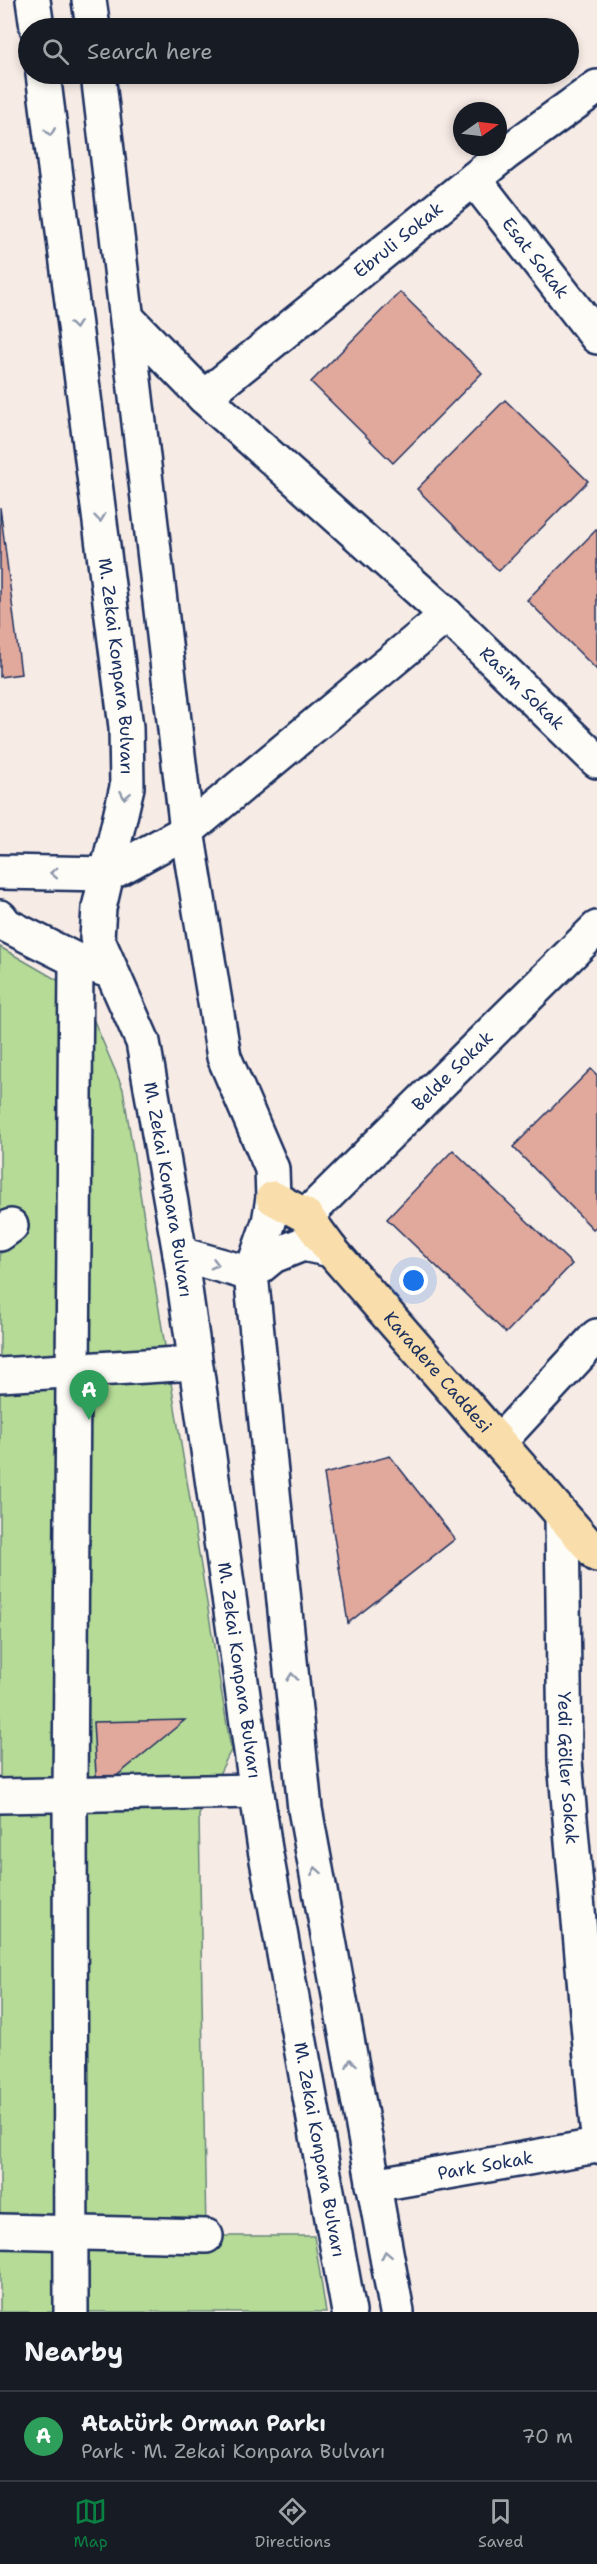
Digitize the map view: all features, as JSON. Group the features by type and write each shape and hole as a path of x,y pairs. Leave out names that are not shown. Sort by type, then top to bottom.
{"main road":[{"name":"Karadere Caddesi","path":"273,1198 306,1216 331,1250 597,1555"}],"street":[{"path":"33,0 36,18"},
{"path":"89,0 92,18"},
{"name":"M. Zekai Konpara Bulvarı","path":"44,84 126,727 127,787 109,874 99,908 97,938 109,971 143,1042 180,1254 256,1791 349,2312"},
{"path":"99,84 187,831 224,1057 272,1169 273,1198 269,1222 251,1274 305,1809 397,2312"},
{"name":"Ebruli Sokak","path":"204,397 474,179 597,87"},
{"name":"Esat Sokak","path":"474,179 597,337"},
{"name":"Rasim Sokak","path":"128,319 204,397 447,615 597,761"},
{"path":"0,872 109,874 187,831 447,615"},
{"path":"2,923 76,960 109,971"},
{"name":"Belde Sokak","path":"306,1216 597,928"},
{"path":"71,2312 70,1796 76,960"},
{"path":"251,1274 273,1256 303,1244 331,1250"},
{"path":"180,1254 251,1274"},
{"path":"500,1442 597,1336"},
{"path":"0,1375 194,1363"},
{"name":"Yedi Göller Sokak","path":"562,1516 565,1761 597,2127"},
{"path":"0,1796 256,1791"},
{"name":"Park Sokak","path":"373,2185 597,2146"},
{"path":"0,2231 206,2236"}],"green space":[{"path":"0,947 83,995 123,1089 231,1750 199,1815 206,2236 314,2236 326,2312 0,2312"}],"building":[{"path":"400,292 482,373 393,463 311,382"},
{"path":"505,400 588,481 499,571 417,489"},
{"path":"0,507 21,674 0,677"},
{"path":"597,529 597,670 527,600"},
{"path":"591,1069 597,1075 597,1226 593,1229 513,1147"},
{"path":"453,1150 572,1264 506,1333 387,1219"},
{"path":"390,1456 455,1539 348,1623 324,1474"},
{"path":"185,1720 97,1792 93,1722"}],"place":[{"name":"Atatürk Orman Parkı","path":"89,1420"}]}
